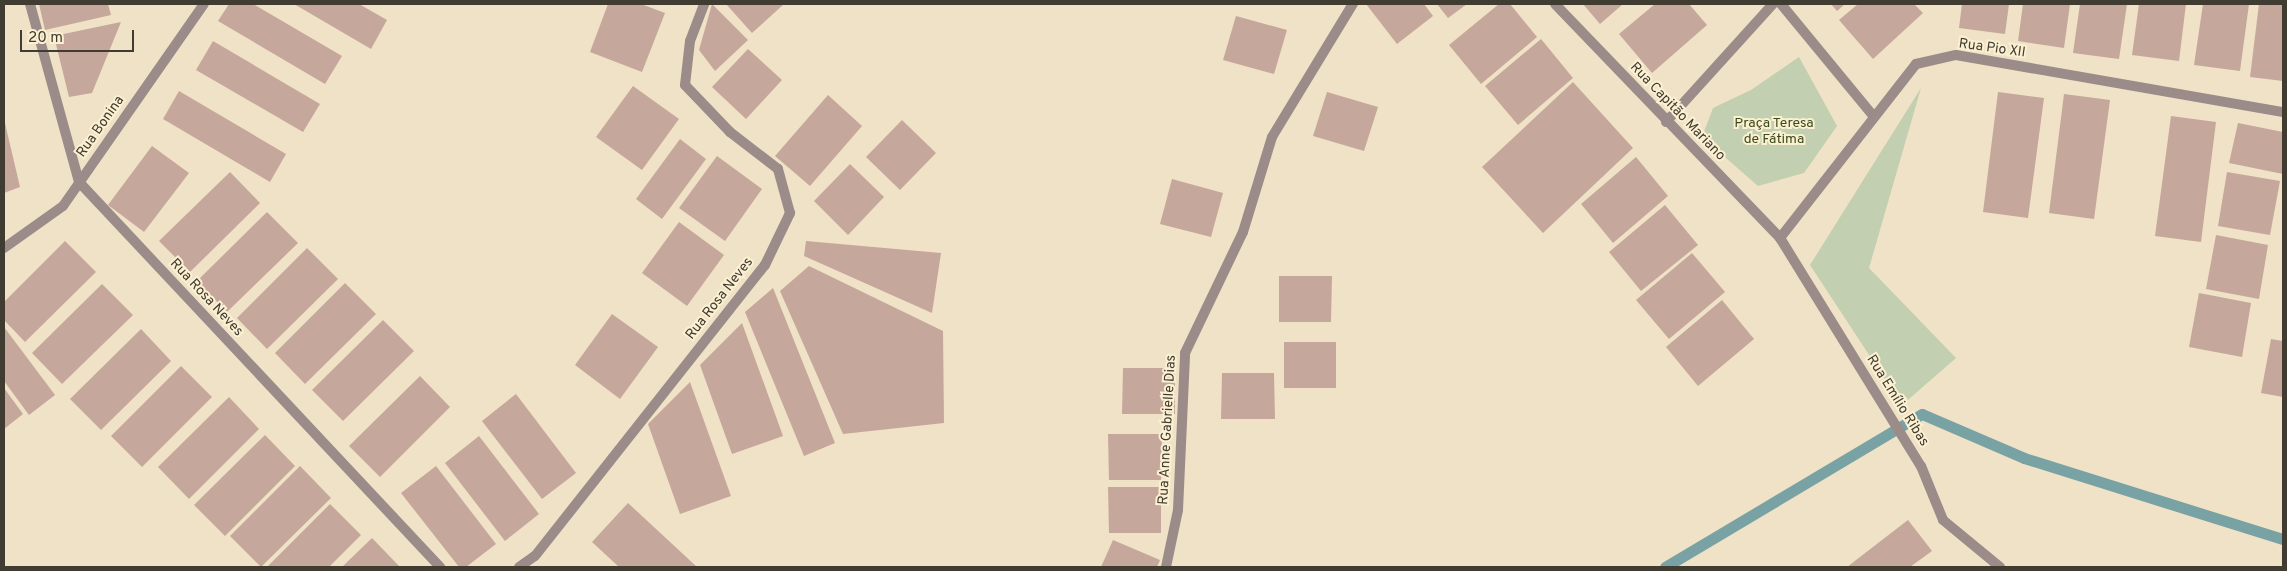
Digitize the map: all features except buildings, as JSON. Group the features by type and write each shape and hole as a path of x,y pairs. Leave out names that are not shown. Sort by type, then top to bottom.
{"street":[{"name":"Rua Rosa Neves","path":"30,4 79,182 440,567"},
{"name":"Rua Bonina","path":"4,248 63,206 204,4"},
{"name":"Rua Rosa Neves","path":"520,567 535,556 765,265 790,213 778,169 730,132 685,85 690,41 704,4"},
{"name":"Rua Anne Gabrielle Dias","path":"1166,567 1178,510 1185,353 1242,232 1272,137 1353,4"},
{"name":"Rua Capitão Mariano","path":"1555,4 1666,122 1780,238"},
{"path":"1666,122 1773,4"},
{"path":"1780,4 1874,117"},
{"name":"Rua Pio XII","path":"1780,238 1916,64 1956,55 2283,112"},
{"name":"Rua Emílio Ribas","path":"1780,238 1921,466 1943,520 2000,567"}],"green space":[{"name":"Praça Teresa de Fátima","path":"1799,57 1837,126 1804,173 1758,186 1702,137 1713,108 1751,90"},
{"path":"1921,88 1869,268 1956,358 1902,405 1810,265"}],"waterway":[{"path":"1665,567 1922,414 2024,458 2283,539"}]}
